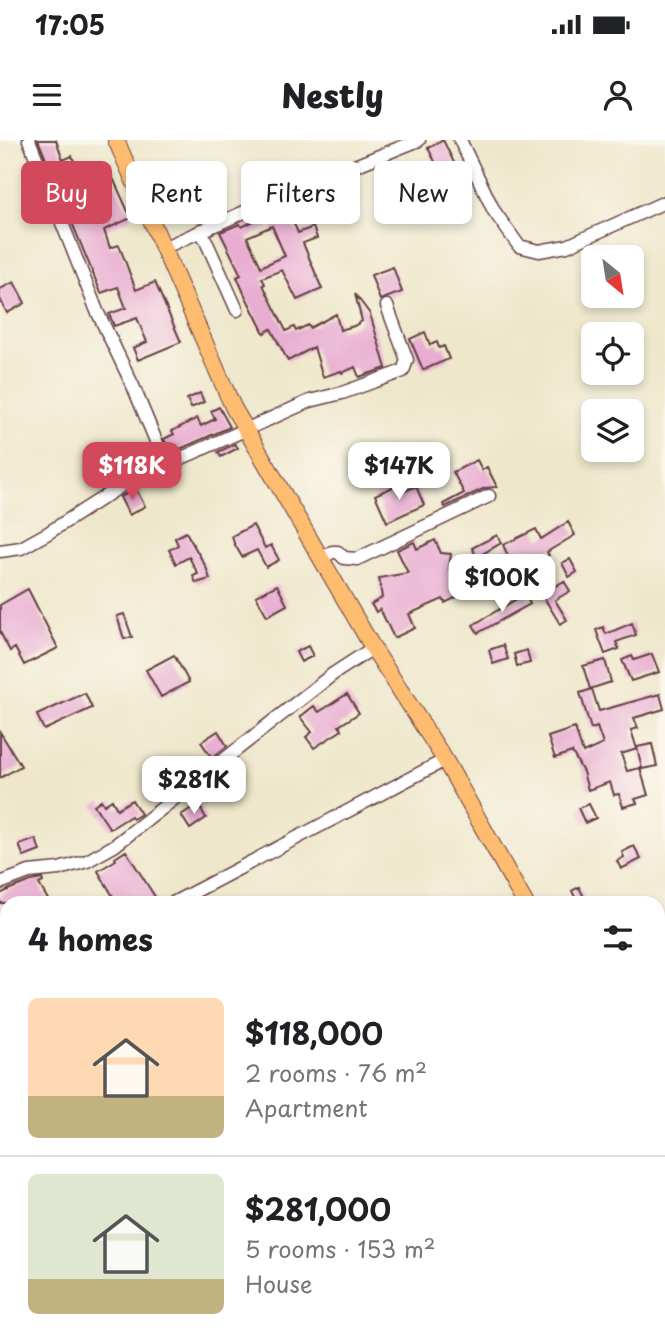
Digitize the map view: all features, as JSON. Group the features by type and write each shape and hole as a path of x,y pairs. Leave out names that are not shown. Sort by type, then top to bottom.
{"main road":[{"path":"116,140 233,407 373,648 445,760 521,896"}],"street":[{"path":"29,140 97,311 133,386 166,465"},
{"path":"163,248 419,140"},
{"path":"460,140 494,211 519,246 539,251 567,246 665,202"},
{"path":"201,230 237,310"},
{"path":"0,551 22,548 121,486 245,428 310,401 342,393 404,371 407,360 387,306"},
{"path":"321,559 332,552 338,552 344,558 357,559 489,496"},
{"path":"0,883 29,872 59,869 87,861 114,846 333,674 373,648"},
{"path":"186,896 445,760"}],"building":[{"path":"38,140 56,140 63,160 72,156 74,161 47,161"},
{"path":"443,140 453,161 435,161 428,148"},
{"path":"112,176 126,207 126,220 104,230 110,248 119,245 136,290 155,282 181,342 138,360 133,348 147,342 137,318 114,326 109,314 126,308 118,287 101,293 73,224 112,224"},
{"path":"240,224 242,227 248,224 294,224 298,233 313,227 317,238 303,243 322,289 297,300 282,270 262,278 286,331 294,327 296,331 308,325 310,328 336,314 340,330 354,326 362,321 355,294 370,314 386,368 359,377 355,367 323,377 314,347 288,361 271,329 264,333 237,277 241,275 220,232","holes":["272,226 285,256 261,267 247,237"]},
{"path":"393,267 402,292 380,300 371,275"},
{"path":"14,282 25,303 7,313 0,299 0,289"},
{"path":"425,332 430,345 437,342 439,348 444,346 449,359 423,370 410,339"},
{"path":"200,393 204,402 191,408 187,399"},
{"path":"219,407 230,427 171,453 164,439 174,434 172,431 197,418 201,426 215,419 211,411"},
{"path":"235,444 238,448 221,457 218,452"},
{"path":"477,460 482,470 487,467 497,487 485,488 445,507 443,504 464,493 453,472"},
{"path":"395,486 399,494 416,486 424,505 387,522 375,495"},
{"path":"136,489 145,506 129,515 120,497"},
{"path":"568,522 575,535 547,552 549,555 516,573 503,545 536,529 541,539"},
{"path":"253,525 265,548 271,545 279,560 266,567 257,550 242,557 234,543 232,536"},
{"path":"186,532 210,579 196,583 193,576 198,574 189,557 176,564 169,550 178,545 175,538"},
{"path":"497,535 501,543 477,557 472,548"},
{"path":"435,540 441,553 451,554 449,569 452,568 465,593 445,603 443,599 409,614 415,628 394,638 380,609 376,612 371,604 382,598 379,578 408,573 397,550 414,542 417,549"},
{"path":"570,559 577,572 569,577 562,563"},
{"path":"564,581 570,591 555,600 567,620 560,624 540,591"},
{"path":"277,585 287,605 267,616 256,596"},
{"path":"28,589 58,648 24,665 15,648 10,651 0,632 0,605"},
{"path":"525,594 530,604 478,633 473,625"},
{"path":"124,614 132,637 124,639 117,616"},
{"path":"632,623 636,635 616,642 619,649 605,654 596,630 603,627 606,634"},
{"path":"503,645 508,659 493,664 489,650"},
{"path":"308,646 313,656 301,662 296,652"},
{"path":"527,650 530,663 517,666 514,654"},
{"path":"652,654 659,672 631,681 622,660 632,656 634,660"},
{"path":"174,655 189,682 161,697 146,670"},
{"path":"605,660 611,682 590,689 583,666"},
{"path":"592,689 599,711 660,694 664,709 634,718 638,728 631,730 637,749 621,754 627,771 640,768 648,795 635,799 637,803 623,807 619,794 614,795 610,782 588,790 583,772 572,752 555,758 548,737 575,728 583,753 603,744 597,727 591,729 580,693"},
{"path":"85,693 92,708 44,730 37,715"},
{"path":"347,694 359,713 339,726 342,730 314,748 306,737 312,732 300,717 314,706 319,712"},
{"path":"218,731 227,746 212,758 201,742"},
{"path":"0,732 21,766 0,778"},
{"path":"652,744 657,766 642,769 637,747"},
{"path":"101,800 104,805 112,800 117,809 132,800 141,814 133,819 131,816 110,829 94,805"},
{"path":"198,804 206,818 190,829 181,815"},
{"path":"589,804 596,818 585,823 578,808"},
{"path":"36,839 40,851 24,857 19,845"},
{"path":"634,846 641,859 621,869 617,861 624,857 622,852"},
{"path":"126,851 154,896 113,896 98,871 116,860 115,858"},
{"path":"42,879 43,882 39,884 46,896 0,896 10,889"},
{"path":"579,887 584,896 574,896 572,891"}]}
